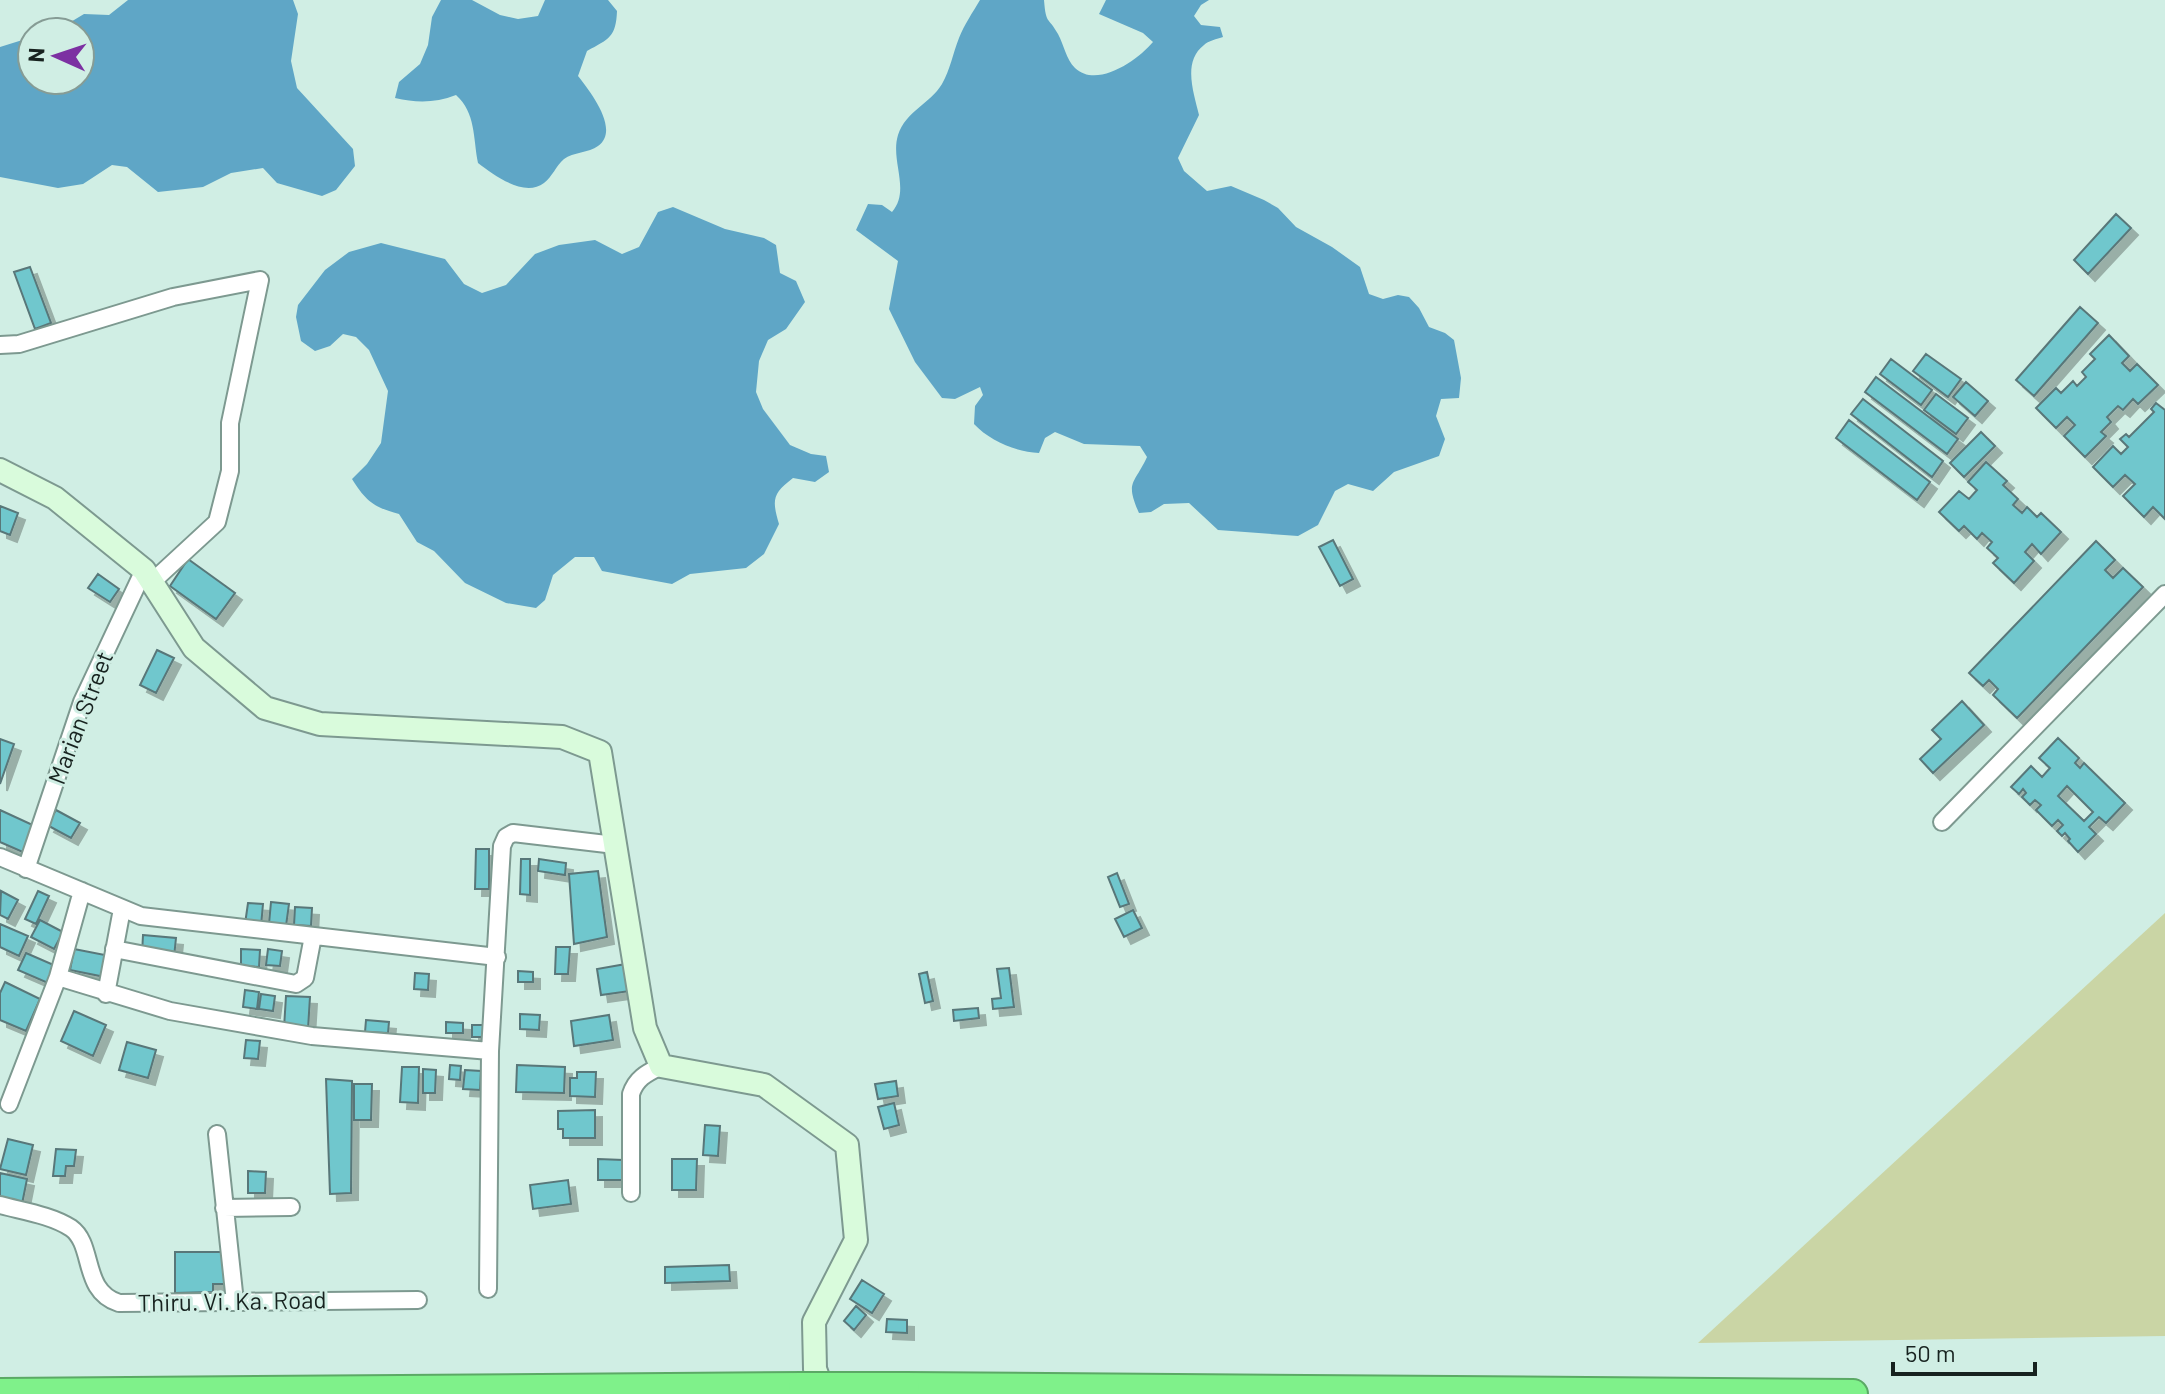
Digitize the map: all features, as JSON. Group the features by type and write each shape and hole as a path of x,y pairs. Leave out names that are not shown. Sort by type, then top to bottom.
{"highway":[{"path":"0,1393 905,1387 1853,1394"}],"street":[{"path":"0,345 19,344 173,297 260,280 230,423 230,471 217,522 148,576"},
{"path":"0,470 55,498 148,576 194,648 265,708 320,724 562,737 600,752 645,1028 661,1066"},
{"name":"Marian Street","path":"26,869 82,702 148,576"},
{"path":"1942,822 2165,594"},
{"path":"488,1289 490,1051 502,846 506,837 513,833 615,845"},
{"path":"1,860 141,916 497,957"},
{"path":"9,1104 58,977 82,891"},
{"path":"106,994 122,909"},
{"path":"114,949 296,984 305,978 313,936"},
{"path":"58,977 170,1011 312,1036 490,1051"},
{"path":"631,1193 631,1094 634,1083 661,1066 764,1085 847,1145 856,1240 814,1322 813,1390"},
{"path":"217,1134 235,1302"},
{"name":"Thiru. Vi. Ka. Road","path":"0,1205 72,1229 79,1237 98,1289 109,1300 130,1304 418,1300"},
{"path":"224,1208 291,1207"}],"green space":[{"path":"2165,913 2165,1336 1698,1343"}],"water":[{"path":"128,0 293,0 298,14 291,61 297,88 353,149 355,166 336,190 322,196 277,183 263,168 231,173 203,187 158,192 127,167 112,165 83,184 58,188 0,177 0,47 16,42 16,96 96,96 96,16 81,16 109,15"},
{"path":"441,0 472,0 500,15 518,19 538,16 545,0 608,0 617,11 615,27 606,40 587,51 578,76 605,121 604,139 598,146 564,159 544,183 528,188 519,186 501,179 478,163 470,118 456,95 426,101 395,98 399,82 420,64 428,45 432,17"},
{"path":"980,0 1044,0 1047,17 1072,64 1084,74 1094,75 1105,74 1128,64 1153,42 1143,33 1099,14 1106,0 1209,0 1201,5 1194,16 1201,25 1220,27 1223,37 1206,44 1193,60 1191,78 1199,115 1178,158 1184,171 1207,191 1231,186 1278,208 1296,227 1360,267 1369,294 1383,299 1398,295 1409,297 1429,327 1454,340 1461,378 1459,398 1441,399 1436,416 1445,439 1439,456 1394,472 1373,491 1348,484 1335,491 1318,525 1298,536 1218,530 1189,503 1164,504 1151,512 1139,513 1132,489 1147,457 1140,446 1084,444 1055,432 1045,438 1039,453 1021,450 996,440 974,424 975,406 983,395 980,387 955,399 942,398 915,362 889,309 898,261 856,230 868,204 882,205 892,212 897,203 900,194 896,155 898,135 912,114 942,84 961,33"},
{"path":"673,207 725,229 764,238 776,245 780,273 796,281 805,302 786,329 768,340 759,361 756,392 763,409 790,445 811,454 826,456 829,472 815,482 793,478 777,493 775,509 779,524 764,554 746,568 690,574 672,584 602,571 594,557 575,557 553,575 545,600 536,608 506,603 465,583 434,551 417,542 399,514 371,502 357,487 352,479 381,443 388,391 369,350 356,337 343,334 330,346 315,351 301,341 296,317 298,305 325,270 349,252 381,243 445,259 464,284 482,293 506,285 535,254 559,245 595,240 622,254 639,247 658,212"}],"building":[{"path":"2116,214 2131,228 2088,274 2074,260"},
{"path":"30,267 51,323 35,329 14,272"},
{"path":"2080,307 2098,323 2034,396 2016,380"},
{"path":"2109,335 2129,356 2122,363 2130,371 2137,364 2158,385 2138,404 2133,399 2123,410 2118,406 2107,417 2111,422 2101,432 2106,436 2085,457 2064,436 2075,425 2067,417 2056,428 2036,408 2056,388 2061,393 2073,381 2077,386 2086,377 2082,372 2095,359 2090,354"},
{"path":"1926,354 1961,379 1948,397 1913,371"},
{"path":"1891,359 1932,390 1921,405 1880,374"},
{"path":"1876,377 1958,439 1947,454 1865,392"},
{"path":"1966,382 1988,401 1975,416 1953,397"},
{"path":"1936,394 1968,418 1956,434 1924,410"},
{"path":"1863,399 1943,461 1932,477 1851,414"},
{"path":"2156,403 2165,410 2165,519 2153,507 2144,517 2123,496 2135,484 2125,475 2113,487 2093,467 2113,446 2121,454 2128,447 2120,439 2126,434 2129,437 2154,412 2151,409"},
{"path":"1849,420 1930,482 1917,500 1836,438"},
{"path":"1981,432 1995,446 1964,477 1950,463"},
{"path":"1986,462 2007,481 2003,485 2018,499 2013,505 2022,513 2027,507 2037,517 2041,513 2061,532 2041,554 2032,544 2025,552 2034,561 2014,583 1993,563 1998,558 1987,548 1992,542 1982,533 1977,539 1964,526 1959,531 1939,512 1959,491 1969,499 1977,490 1968,482"},
{"path":"0,506 18,513 10,535 0,531"},
{"path":"1333,540 1353,579 1340,586 1319,547"},
{"path":"2096,541 2115,560 2105,570 2113,578 2123,568 2143,587 2017,718 1993,695 1998,689 1989,680 1983,686 1969,673"},
{"path":"188,559 235,593 216,619 170,586"},
{"path":"98,574 119,589 110,602 88,588"},
{"path":"157,650 174,658 156,693 140,685"},
{"path":"1962,701 1984,725 1933,773 1920,759 1941,739 1932,730"},
{"path":"2058,738 2079,758 2075,763 2080,768 2084,763 2125,803 2106,823 2099,817 2089,827 2096,834 2078,852 2065,833 2062,836 2057,831 2063,825 2058,820 2052,826 2036,810 2041,805 2035,800 2030,805 2022,797 2026,793 2023,789 2019,794 2011,787 2031,766 2042,777 2050,768 2039,758","holes":["2067,786 2093,812 2084,821 2058,796"]},
{"path":"0,739 14,744 0,784"},
{"path":"0,810 37,827 25,853 0,842"},
{"path":"56,810 80,823 71,838 47,825"},
{"path":"476,849 489,849 489,889 475,889"},
{"path":"521,859 530,859 530,895 520,894"},
{"path":"539,859 566,863 565,875 538,871"},
{"path":"598,871 607,937 574,944 569,874"},
{"path":"1117,873 1129,904 1120,907 1108,877"},
{"path":"1,891 18,900 8,919 0,915"},
{"path":"38,891 49,896 36,924 25,919"},
{"path":"271,902 289,904 286,926 269,924"},
{"path":"248,903 263,904 261,926 245,924"},
{"path":"295,907 312,908 311,926 294,925"},
{"path":"1133,910 1142,928 1124,937 1115,919"},
{"path":"40,920 63,932 54,949 31,937"},
{"path":"0,924 28,936 19,956 0,947"},
{"path":"143,935 176,938 174,957 142,954"},
{"path":"556,947 570,947 568,974 555,974"},
{"path":"74,949 110,956 105,977 70,970"},
{"path":"241,949 260,950 259,967 241,966"},
{"path":"268,949 282,951 280,966 266,965"},
{"path":"26,953 56,966 48,983 18,970"},
{"path":"626,964 630,991 601,995 597,969"},
{"path":"1009,968 1014,1007 993,1009 992,999 1001,998 997,969"},
{"path":"518,971 533,972 533,982 518,982"},
{"path":"927,972 933,1001 925,1003 919,974"},
{"path":"415,973 429,974 428,990 414,989"},
{"path":"5,982 40,999 26,1031 0,1020 0,993"},
{"path":"245,990 259,992 257,1009 243,1007"},
{"path":"261,994 275,996 273,1011 259,1009"},
{"path":"286,996 310,997 308,1029 284,1028"},
{"path":"978,1008 979,1018 954,1021 953,1010"},
{"path":"74,1011 106,1025 93,1056 61,1041"},
{"path":"520,1014 540,1015 539,1030 520,1029"},
{"path":"609,1015 613,1040 574,1046 571,1021"},
{"path":"366,1020 389,1022 388,1033 365,1032"},
{"path":"446,1022 463,1023 463,1033 446,1033"},
{"path":"472,1025 487,1025 487,1037 472,1037"},
{"path":"246,1040 260,1041 258,1059 244,1058"},
{"path":"127,1042 156,1050 148,1078 119,1070"},
{"path":"450,1065 461,1066 460,1080 449,1079"},
{"path":"517,1065 565,1067 564,1093 516,1092"},
{"path":"402,1067 419,1067 418,1103 400,1102"},
{"path":"423,1069 436,1070 435,1093 423,1093"},
{"path":"465,1070 481,1071 480,1090 463,1089"},
{"path":"577,1072 596,1072 595,1097 570,1096 570,1078 577,1078"},
{"path":"326,1079 352,1081 351,1193 330,1194"},
{"path":"896,1081 898,1096 878,1099 875,1084"},
{"path":"354,1084 372,1084 371,1120 354,1120"},
{"path":"894,1103 899,1125 884,1129 878,1107"},
{"path":"595,1110 595,1138 563,1138 563,1129 558,1129 558,1111"},
{"path":"705,1125 720,1126 718,1156 703,1155"},
{"path":"8,1139 33,1145 26,1175 0,1169"},
{"path":"56,1149 76,1150 74,1166 66,1166 65,1176 53,1176"},
{"path":"598,1159 623,1160 622,1180 598,1180"},
{"path":"672,1159 697,1159 696,1190 672,1190"},
{"path":"248,1171 266,1172 265,1193 248,1193"},
{"path":"0,1173 27,1179 22,1204 0,1199"},
{"path":"568,1180 571,1204 533,1209 530,1185"},
{"path":"175,1252 226,1252 226,1284 213,1284 213,1292 175,1293"},
{"path":"729,1265 730,1281 665,1283 665,1267"},
{"path":"862,1280 884,1294 872,1313 850,1299"},
{"path":"856,1306 866,1315 854,1330 844,1321"},
{"path":"887,1319 907,1320 907,1333 886,1332"}]}
